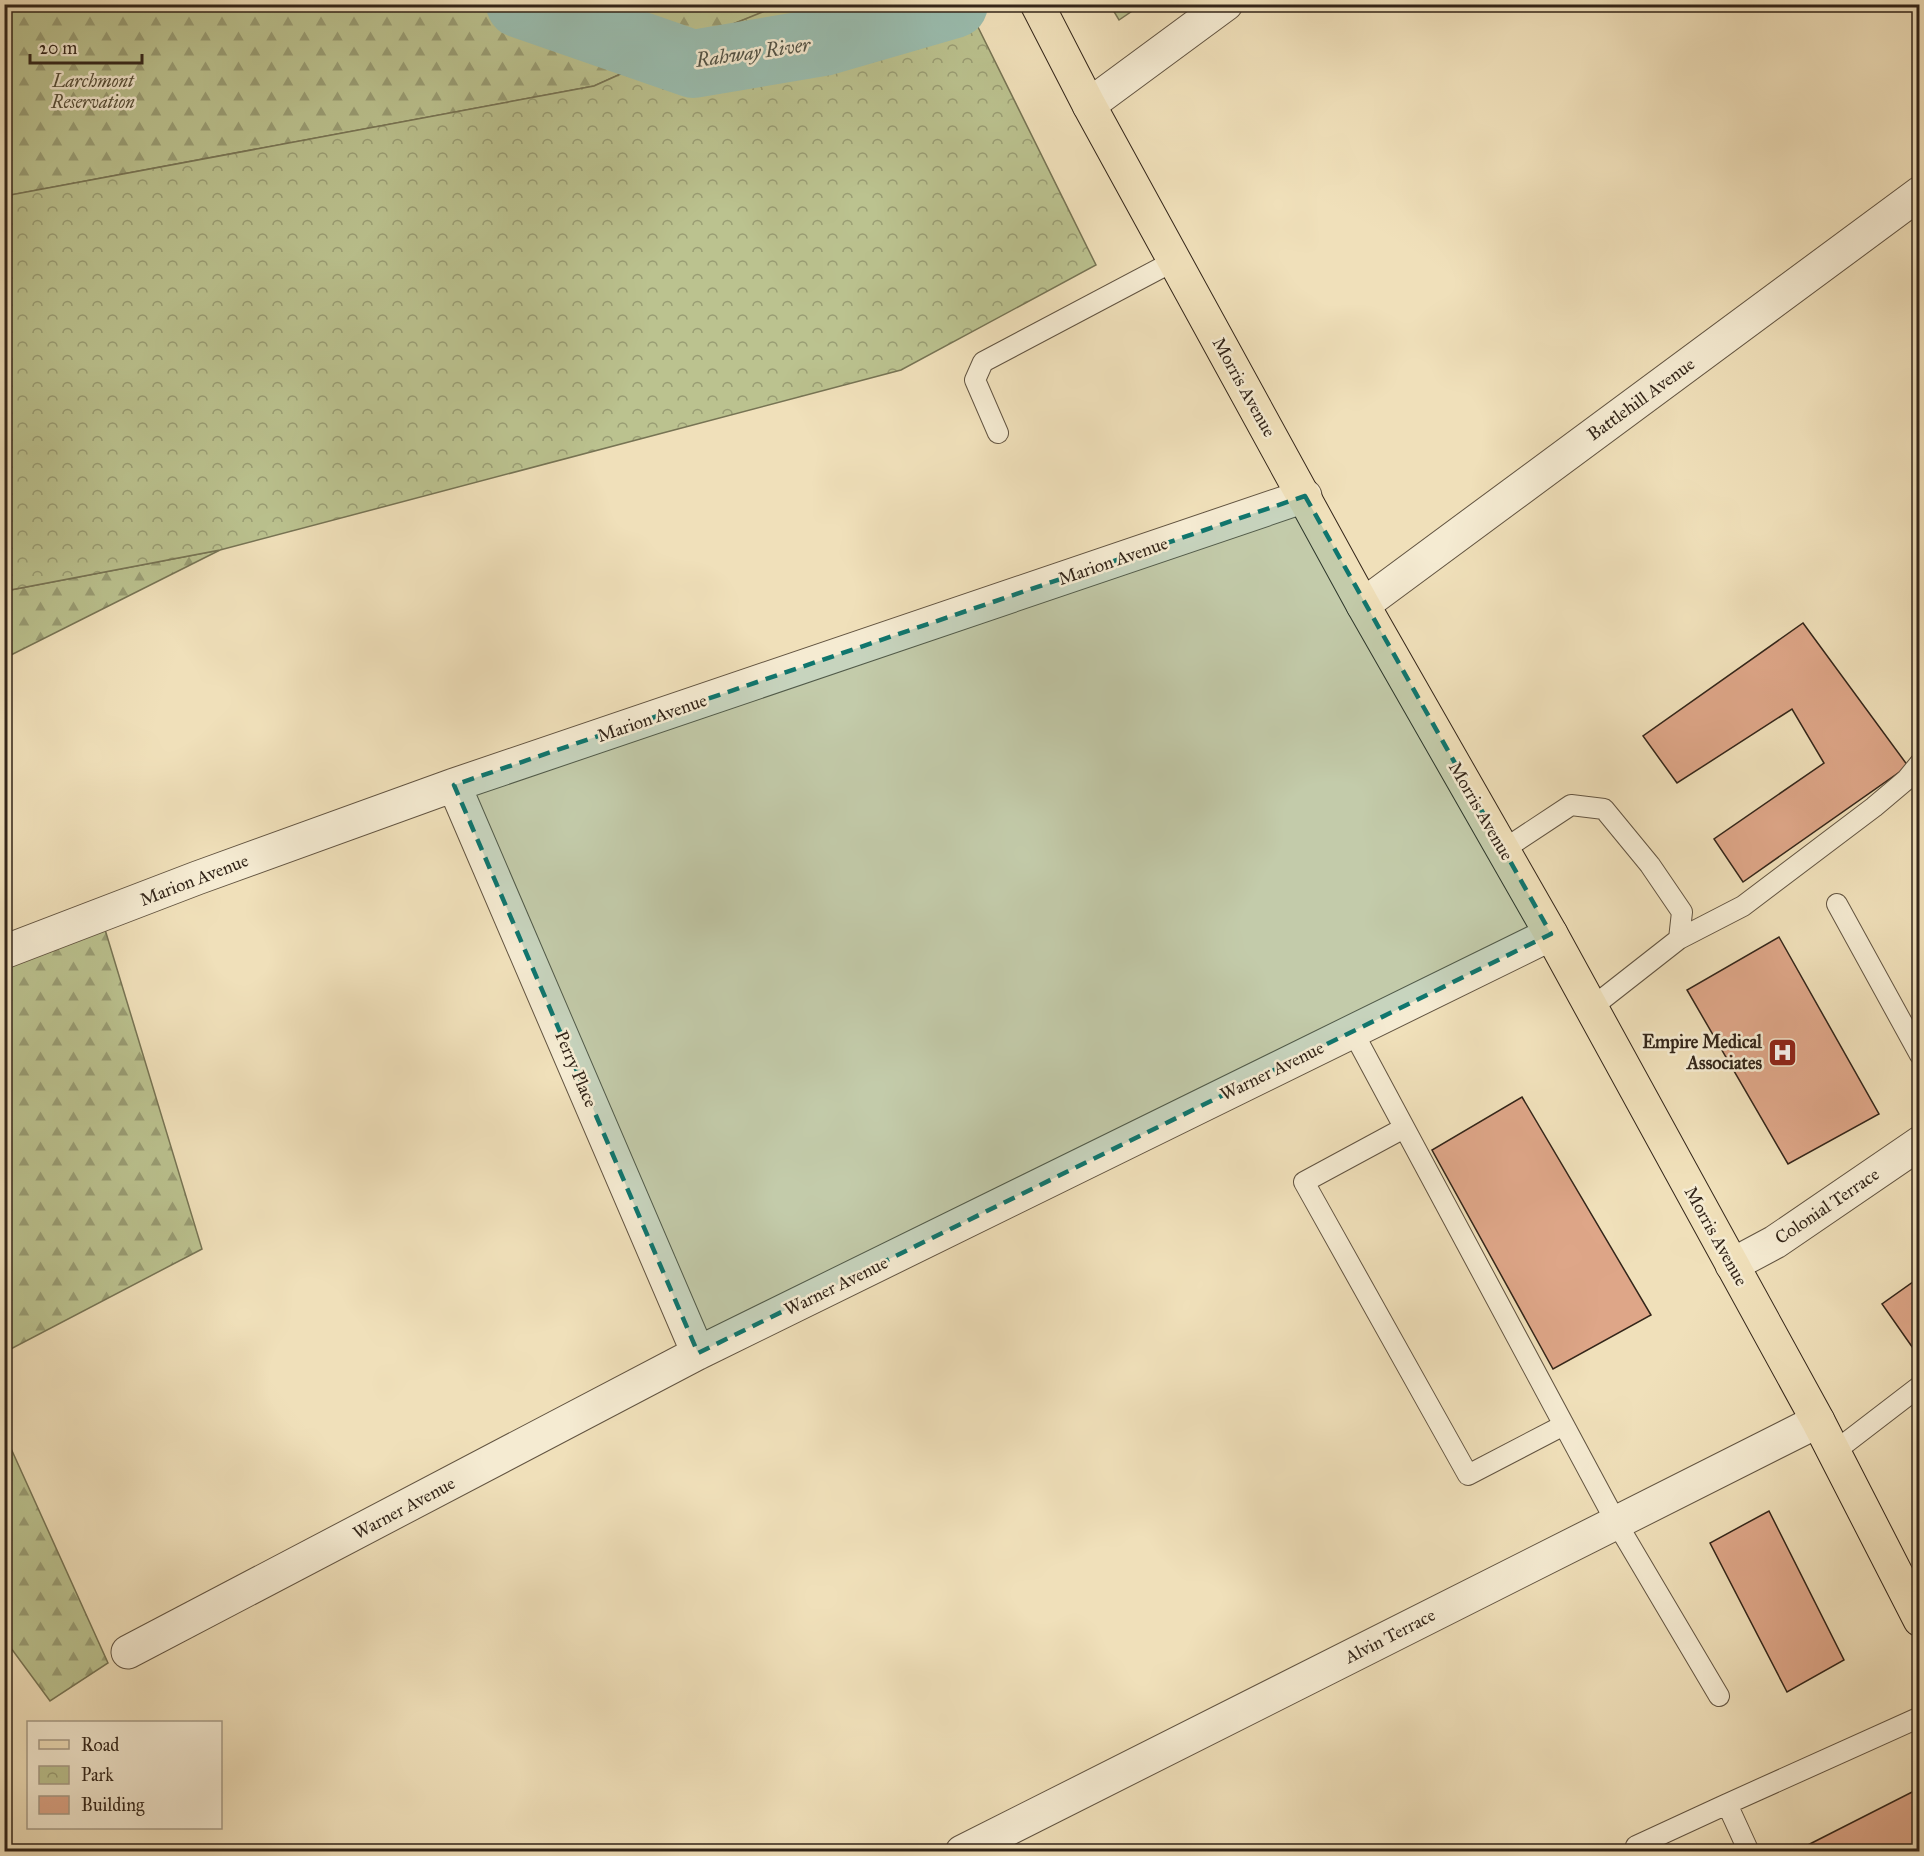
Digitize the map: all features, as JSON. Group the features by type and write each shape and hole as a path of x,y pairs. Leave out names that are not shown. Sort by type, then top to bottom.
{"main road":[{"name":"Morris Avenue","path":"1037,4 1089,105 1363,605 1551,934 1818,1421 1920,1620"}],"street":[{"path":"1089,105 1226,4"},
{"name":"Battlehill Avenue","path":"1363,605 1920,193"},
{"name":"Marion Avenue","path":"4,952 197,878 454,785 1305,496"},
{"name":"Perry Place","path":"454,785 698,1353"},
{"name":"Warner Avenue","path":"128,1652 698,1353 1551,934"},
{"name":"Colonial Terrace","path":"1732,1265 1775,1242 1920,1143"},
{"name":"Alvin Terrace","path":"962,1851 1818,1421"}],"lane":[{"path":"998,433 975,380 983,362 1174,261"},
{"path":"1591,1008 1679,939 1743,906 1874,807 1906,780 1920,763"},
{"path":"1503,850 1571,805 1604,809 1650,865 1682,912 1679,939"},
{"path":"1838,904 1920,1055"},
{"path":"1353,1032 1616,1522 1719,1696"},
{"path":"1404,1128 1304,1182 1468,1474 1564,1425"},
{"path":"1834,1452 1920,1386"},
{"path":"1639,1851 1636,1846 1920,1717"},
{"path":"1727,1804 1749,1851"}],"highlighted area":[{"path":"1305,496 1551,934 698,1353 454,785"}],"green space":[{"path":"782,4 967,5 1096,265 901,370 220,550 5,591 5,196 594,86"},
{"name":"Larchmont Reservation","path":"5,5 782,5 723,28 594,86 5,196"},
{"path":"1110,5 1141,5 1119,20"},
{"path":"220,550 5,658 5,591"},
{"path":"100,913 202,1249 5,1352 5,948"},
{"path":"4,1433 108,1663 50,1701 5,1640"}],"building":[{"path":"1803,623 1908,766 1743,882 1714,839 1824,763 1792,709 1677,783 1643,736"},
{"name":"Empire Medical Associates","path":"1779,937 1879,1114 1788,1164 1687,990"},
{"path":"1522,1097 1651,1315 1553,1369 1432,1150"},
{"path":"1920,1277 1920,1349 1915,1351 1882,1304"},
{"path":"1769,1511 1844,1660 1787,1692 1710,1543"},
{"path":"1920,1788 1920,1852 1794,1852"}],"waterway":[{"name":"Rahway River","path":"520,4 693,64 823,42 954,4"}],"place":[{"name":"Empire Medical Associates","path":"1783,1052"}]}
